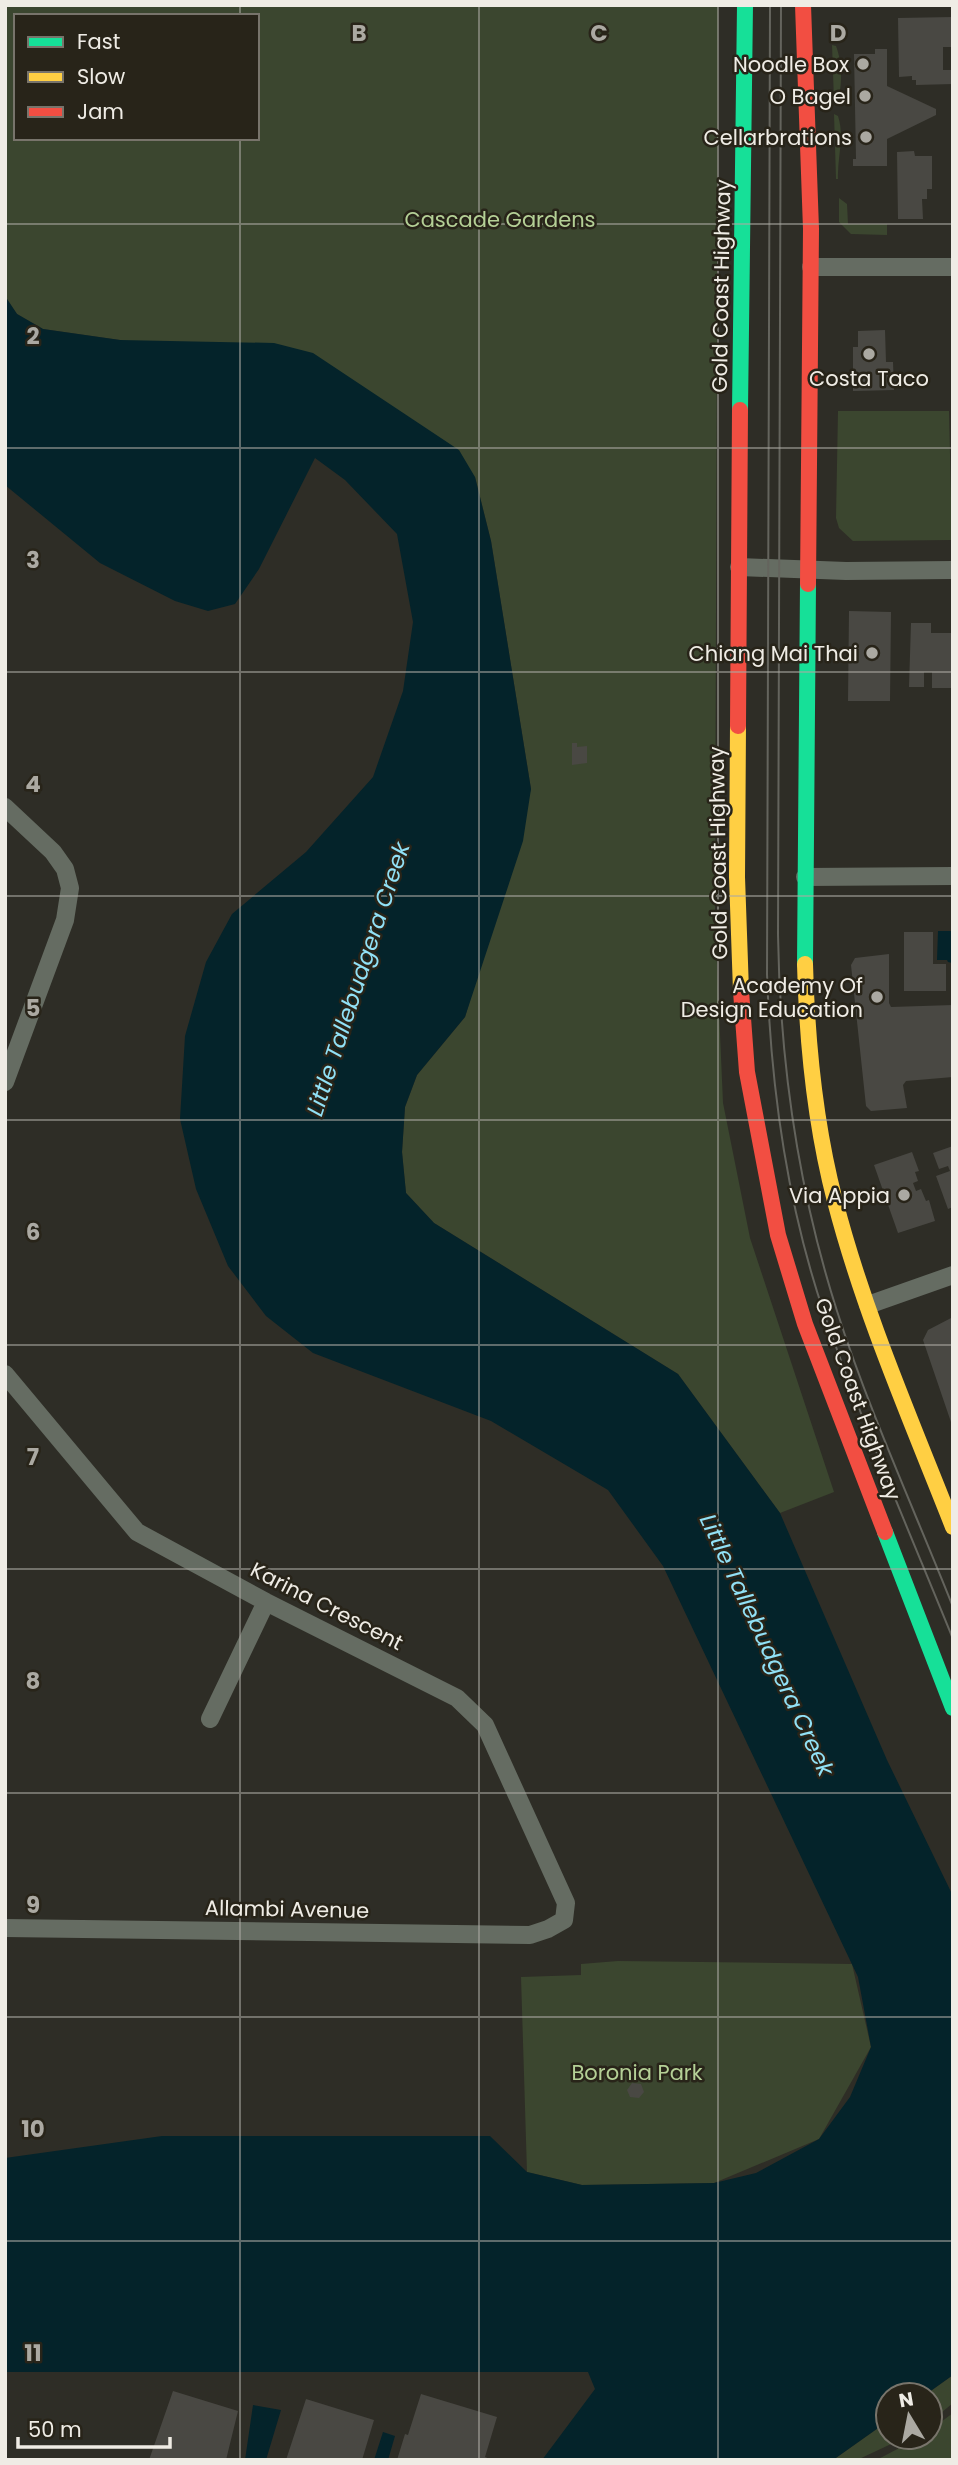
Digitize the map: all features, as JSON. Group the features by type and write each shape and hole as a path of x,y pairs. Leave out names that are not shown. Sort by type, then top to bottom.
{"highway":[{"name":"Gold Coast Highway","path":"745,5 737,877 747,1072 778,1235 805,1324 953,1708"},
{"name":"Gold Coast Highway","path":"803,5 811,267 806,570 806,1006 817,1110 834,1198 868,1305 953,1527"}],"street":[{"path":"811,267 953,267"},
{"path":"738,567 953,570"},
{"path":"5,807 53,852 65,869 70,888 65,920 5,1082"},
{"path":"805,877 953,876"},
{"path":"868,1305 953,1275"},
{"name":"Karina Crescent","path":"5,1374 137,1532 266,1602 457,1698 485,1725 566,1903 564,1920"},
{"path":"210,1719 266,1602"},
{"name":"Allambi Avenue","path":"5,1928 530,1935 564,1920"}],"green space":[{"name":"Cascade Gardens","path":"5,5 718,5 715,918 723,1103 750,1238 834,1492 780,1513 678,1374 434,1223 406,1193 402,1152 405,1107 417,1075 465,1017 531,789 491,541 475,477 120,340 43,329 17,314 5,296"},
{"path":"832,45 836,46 841,66 837,101 834,101"},
{"path":"834,114 838,116 841,132 838,179 836,179"},
{"path":"839,198 847,204 848,224 887,224 887,235 851,234 839,222"},
{"path":"838,411 949,411 952,540 853,541 839,528 836,518"},
{"name":"Boronia Park","path":"618,1961 852,1964 871,2047 819,2139 714,2183 582,2185 527,2172 521,1977 581,1975 581,1964"},
{"path":"953,2375 953,2403 944,2410 944,2381"},
{"path":"953,2413 953,2460 876,2460 894,2451 944,2451 944,2420"},
{"path":"874,2431 874,2451 876,2451 857,2460 833,2460"}],"water":[{"name":"Little Tallebudgera Creek","path":"5,296 17,314 43,329 120,340 274,343 313,353 459,450 475,477 491,541 531,789 523,841 465,1017 417,1075 405,1107 402,1152 406,1193 434,1223 678,1374 780,1513 887,1760 953,1896 953,2375 944,2381 874,2381 874,2431 833,2460 542,2460 595,2389 588,2372 5,2372 5,2158 162,2136 490,2136 527,2172 582,2185 714,2183 756,2173 819,2139 850,2097 871,2047 858,1977 663,1566 608,1490 491,1421 313,1353 266,1316 228,1266 196,1189 180,1119 185,1036 206,962 232,914 306,852 373,777 403,691 413,622 397,534 345,480 315,458 259,569 235,604 208,611 175,601 100,563 5,485"},
{"path":"938,931 951,931 952,963 937,960"},
{"path":"253,2405 281,2410 266,2460 245,2460"},
{"path":"383,2432 395,2436 388,2460 374,2460"}],"building":[{"path":"953,17 953,47 943,47 943,70 953,70 953,84 916,85 912,76 899,77 898,18"},
{"path":"875,49 887,49 887,86 936,109 936,115 887,139 887,166 853,166 853,159 856,159 854,54 875,54"},
{"path":"914,151 915,156 932,156 932,189 927,189 927,199 922,199 923,219 898,219 897,152"},
{"name":"Costa Taco","path":"885,330 886,362 893,362 894,390 853,391 853,347 858,347 858,331"},
{"path":"849,611 891,612 890,701 848,701"},
{"path":"911,623 931,623 931,633 951,633 953,688 932,688 932,672 924,672 924,687 909,687"},
{"path":"572,743 577,743 577,747 587,746 587,763 572,765"},
{"path":"904,932 933,932 933,964 946,964 946,991 904,991"},
{"path":"889,954 891,1007 953,1005 953,1077 906,1081 903,1085 907,1108 871,1111 866,1106 851,965 855,958"},
{"path":"953,1146 953,1207 948,1209 936,1176 950,1171 948,1166 939,1169 933,1153"},
{"name":"Via Appia","path":"912,1152 919,1171 915,1172 918,1181 913,1183 916,1191 921,1189 926,1201 929,1200 935,1221 898,1233 874,1165"},
{"path":"953,1317 952,1425 923,1340 928,1330"},
{"path":"632,2083 641,2084 644,2092 639,2098 630,2097 627,2090"},
{"path":"173,2391 238,2411 226,2460 149,2460"},
{"path":"421,2394 497,2417 485,2457 492,2460 397,2460"},
{"path":"306,2399 374,2420 362,2460 286,2460"}],"tram line":[{"path":"770,5 767,974 772,1060 783,1146 811,1272 870,1436 953,1639"},
{"path":"781,5 778,935 787,1078 812,1219 837,1311 877,1423 953,1607"}],"traffic: fast":[{"path":"740,410 745,5"},
{"path":"805,964 808,584"},
{"path":"885,1532 953,1708"}],"traffic: slow":[{"path":"738,726 737,877 741,991"},
{"path":"805,964 813,1084 835,1201 874,1325 953,1527"}],"traffic: jam":[{"path":"803,5 811,229 808,584"},
{"path":"738,726 740,410"},
{"path":"741,991 747,1072 778,1235 805,1324 885,1532"}],"place":[{"name":"Noodle Box","path":"863,64"},
{"name":"O Bagel","path":"865,96"},
{"name":"Cellarbrations","path":"866,137"},
{"name":"Costa Taco","path":"869,354"},
{"name":"Chiang Mai Thai","path":"872,653"},
{"name":"Academy Of Design Education","path":"877,997"},
{"name":"Via Appia","path":"904,1195"}]}
